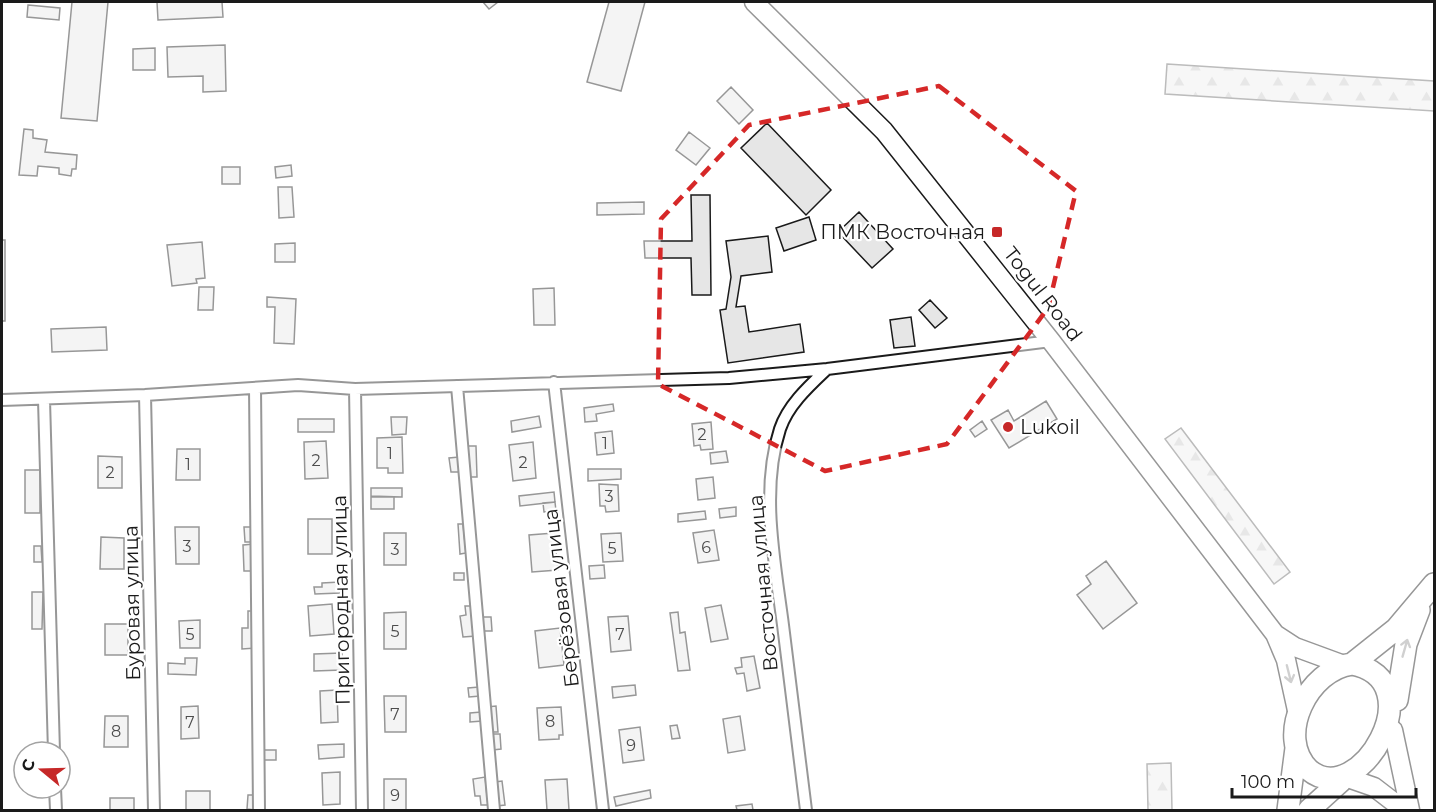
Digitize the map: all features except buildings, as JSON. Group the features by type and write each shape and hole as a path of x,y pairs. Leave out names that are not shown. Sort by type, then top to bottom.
{"highway":[{"path":"1288,810 1296,748 1294,733 1298,715 1316,684 1396,629 1429,591"},
{"path":"1309,810 1371,762 1393,729 1406,644 1429,591"},
{"path":"1348,664 1368,666 1381,673 1397,700"},
{"path":"1296,748 1310,771 1320,777 1345,780"}],"main road":[{"name":"Togul Road","path":"754,2 884,131 1051,341 1275,634"},
{"path":"1275,634 1295,647 1348,664"},
{"path":"1275,634 1286,660 1298,715"},
{"path":"1393,729 1410,810"},
{"path":"1345,780 1374,787 1404,810"}],"street":[{"path":"2,400 145,395 298,385 356,389 729,378 827,369 1051,341"},
{"name":"Восточная улица","path":"806,810 778,586 772,517 772,462 780,427 788,412 802,393 827,369"},
{"name":"Берёзовая улица","path":"554,382 603,810"},
{"path":"457,386 494,810"},
{"path":"255,388 259,810"},
{"name":"Пригородная улица","path":"356,389 362,810"},
{"name":"Буровая улица","path":"145,395 154,810"},
{"path":"44,400 54,740"}],"highlighted area":[{"path":"939,86 1076,191 1048,308 947,444 825,471 658,384 661,219 749,125"}],"green space":[{"path":"1167,64 1434,81 1434,111 1165,94"},
{"path":"1181,428 1290,572 1274,584 1165,439"},
{"path":"1171,763 1172,810 1148,810 1147,764"}],"place":[{"name":"ПМК Восточная","path":"997,232"},
{"name":"Lukoil","path":"1008,427"}]}
